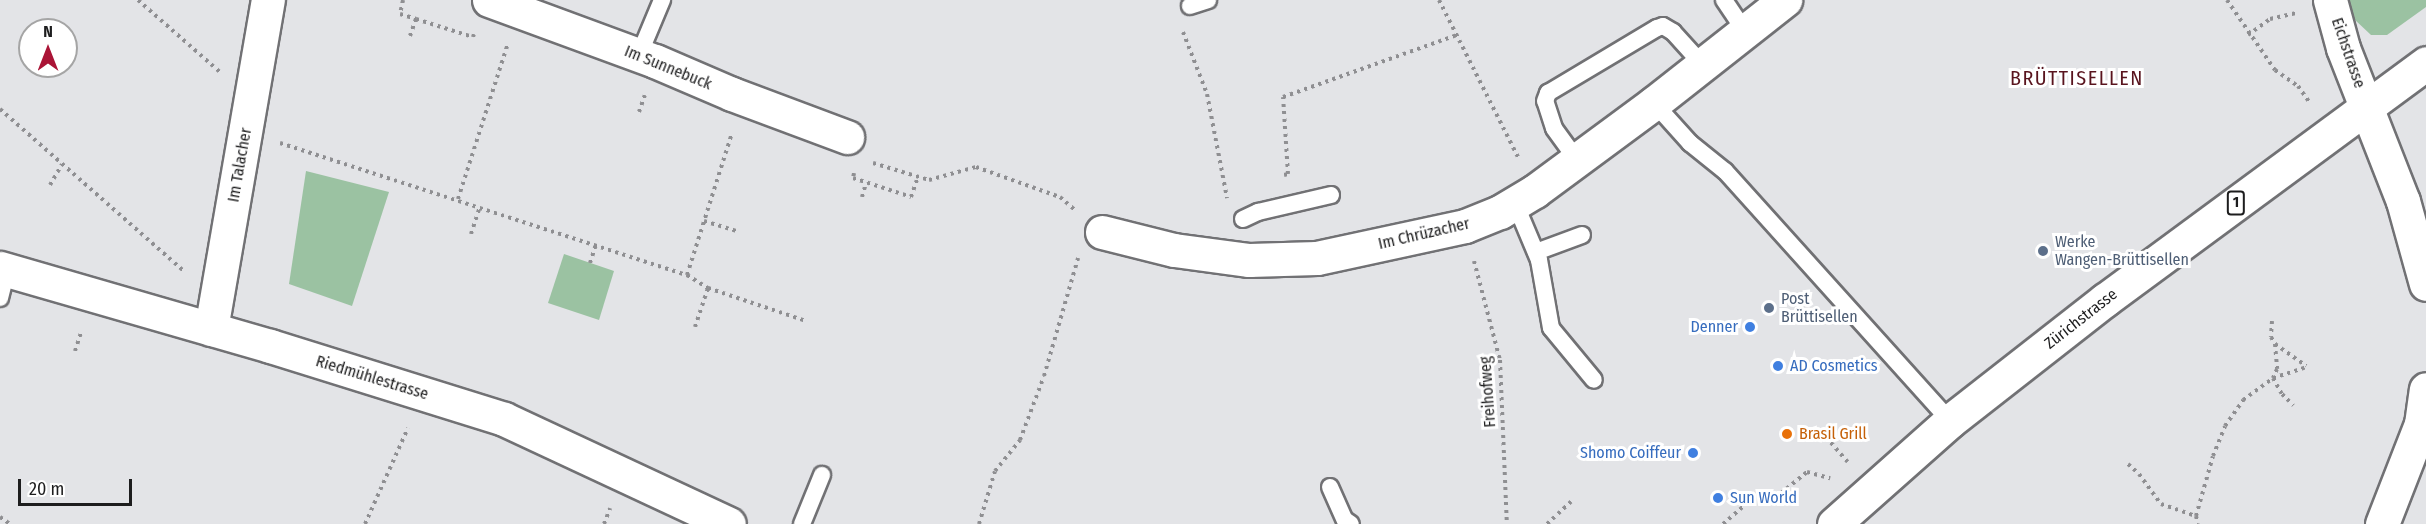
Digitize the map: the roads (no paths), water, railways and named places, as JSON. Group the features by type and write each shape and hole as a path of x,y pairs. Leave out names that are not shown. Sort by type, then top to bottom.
{"street":[{"name":"Im Talacher","path":"211,329 255,89 268,0"},
{"name":"Im Chrüzacher","path":"1102,232 1174,250 1249,260 1317,258 1465,226 1525,197 1654,103 1785,0"},
{"name":"Eichstrasse","path":"2330,0 2343,48 2403,201 2426,284"},
{"name":"Im Sunnebuck","path":"483,14 639,55 847,137"},
{"name":"Zürichstrasse","path":"1834,524 1950,421 2105,300 2426,63"},
{"name":"Riedmühlestrasse","path":"2,279 211,329 504,419 729,524"},
{"path":"2382,524 2421,424 2426,389"}],"lane":[{"path":"639,55 662,0"},
{"path":"1190,6 1208,0"},
{"path":"1724,0 1744,30"},
{"path":"1577,160 1554,128 1545,101 1548,93 1657,27 1663,26 1673,32 1702,64"},
{"path":"1654,103 1690,143 1725,171 1950,421"},
{"path":"1243,219 1258,212 1331,195"},
{"path":"1525,197 1551,328 1594,380"},
{"path":"1536,252 1582,235"},
{"path":"802,524 822,476"},
{"path":"1330,487 1345,520 1351,524"}],"place":[{"name":"Werke Wangen-Brüttisellen","path":"2043,251"},
{"name":"Post Brüttisellen","path":"1769,308"},
{"name":"Denner","path":"1750,327"},
{"name":"AD Cosmetics","path":"1778,366"},
{"name":"Brasil Grill","path":"1787,434"},
{"name":"Shomo Coiffeur","path":"1693,453"},
{"name":"Sun World","path":"1718,498"}],"district":[{"name":"BRÜTTISELLEN","path":"2077,78"}]}
